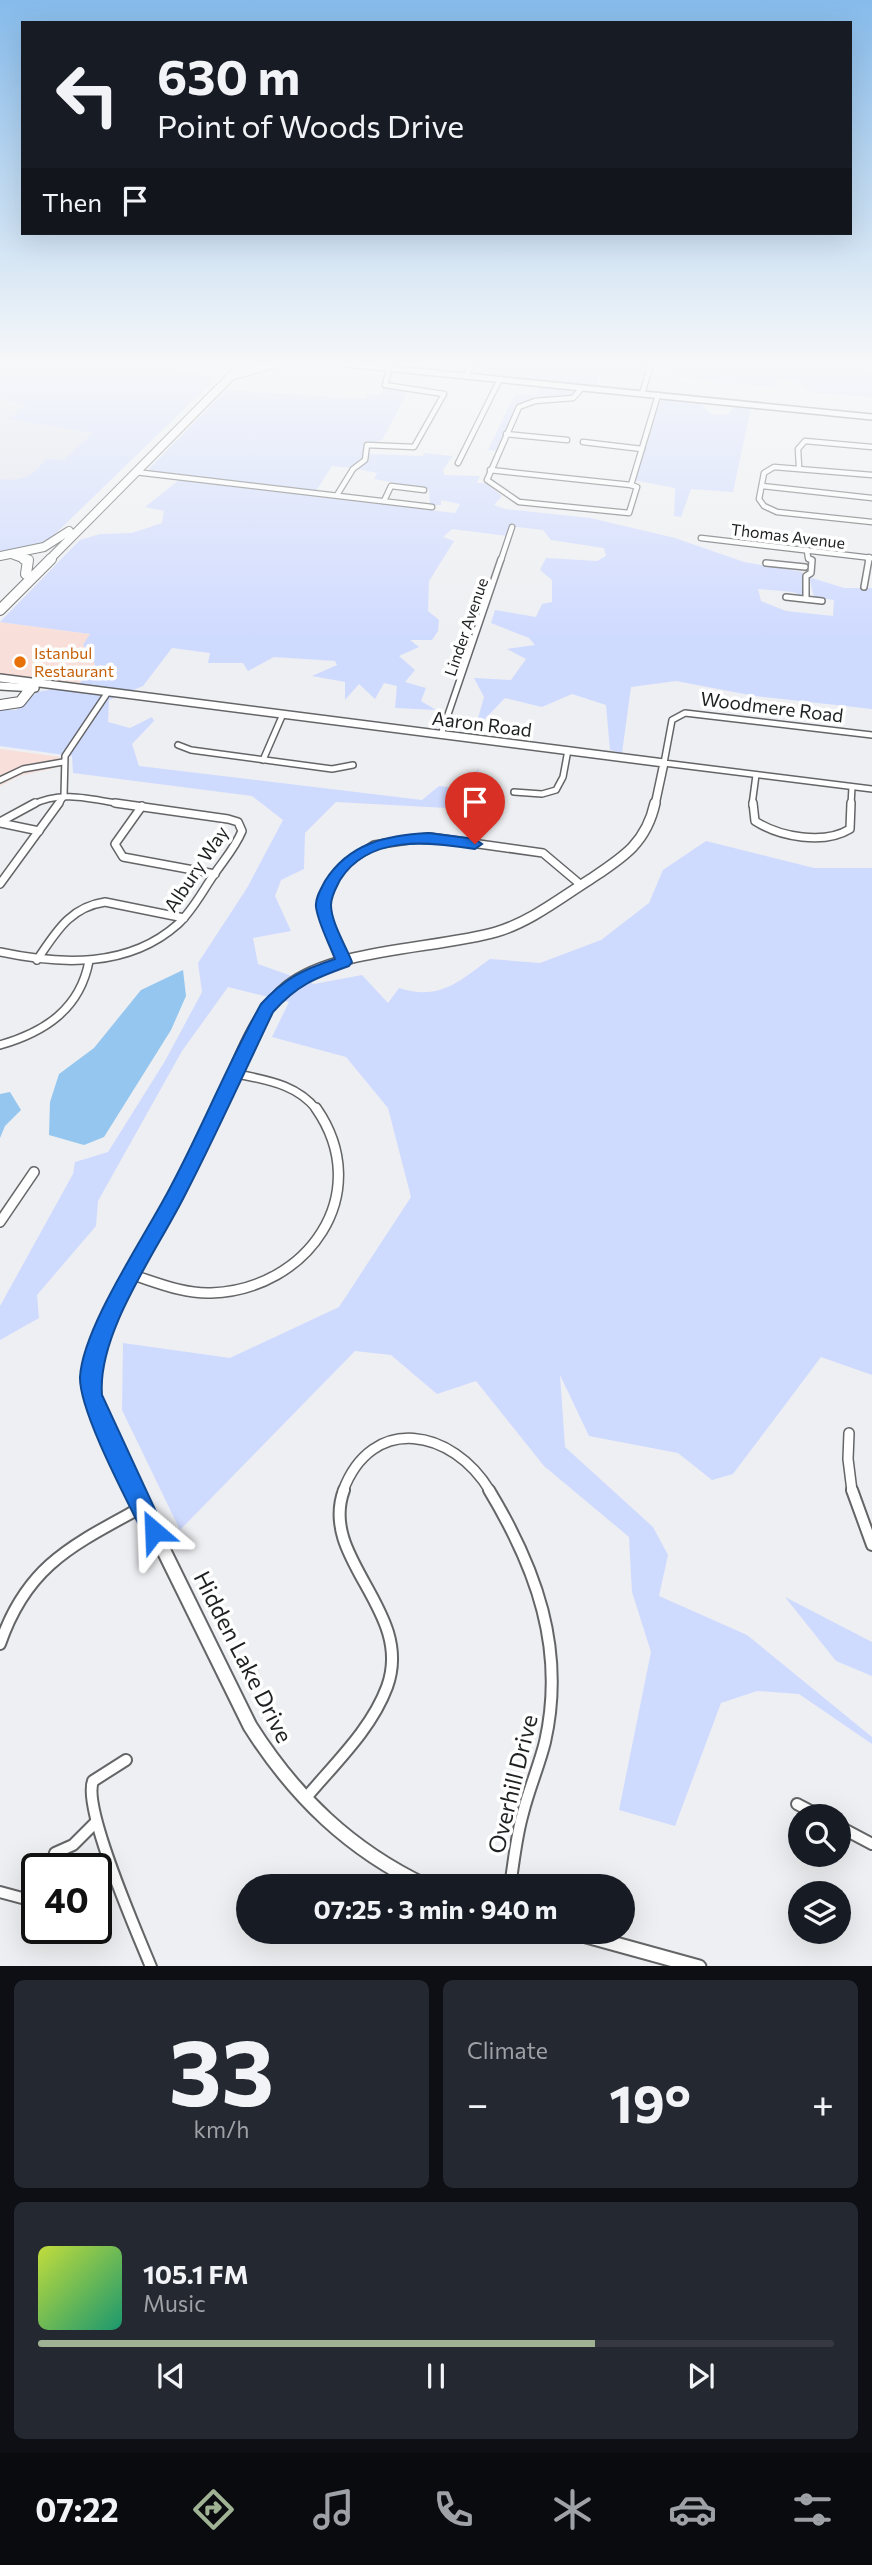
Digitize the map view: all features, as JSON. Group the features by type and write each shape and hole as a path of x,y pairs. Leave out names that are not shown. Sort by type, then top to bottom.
{"highway":[{"path":"0,600 144,456"},
{"path":"0,610 151,456"},
{"path":"0,556 47,546 69,531"},
{"path":"0,556 26,558 29,563 26,574"},
{"path":"0,705 20,702 34,685"}],"street":[{"path":"337,495 353,469 365,460 366,456"},
{"path":"458,463 462,456"},
{"path":"490,470 631,485 637,487 629,513 514,500 487,480 490,470 496,456"},
{"path":"631,485 640,456"},
{"path":"799,456 799,467"},
{"path":"872,475 799,467 769,468 764,473 759,501 775,511 872,522"},
{"path":"135,472 432,507"},
{"path":"384,501 391,486 424,490"},
{"path":"762,486 872,498"},
{"name":"Linder Avenue","path":"441,735 512,527"},
{"name":"Thomas Avenue","path":"701,538 870,557"},
{"path":"806,599 807,550"},
{"path":"864,587 870,557"},
{"path":"808,558 811,561 811,573 808,574"},
{"path":"766,563 806,567"},
{"path":"786,597 822,601"},
{"name":"Aaron Road","path":"0,678 34,685"},
{"name":"Aaron Road","path":"0,685 34,685 108,692 872,789"},
{"path":"0,884 64,796 63,762 108,692"},
{"name":"Woodmere Road","path":"664,763 672,720 685,713 872,735"},
{"path":"263,760 283,714"},
{"path":"178,745 332,769 353,765"},
{"path":"514,792 546,795 556,793 561,787 568,750"},
{"path":"0,780 23,769 63,762"},
{"name":"Hidden Lake Drive","path":"403,1874 373,1858 335,1830 303,1801 270,1760 250,1726 142,1507 97,1406 90,1376 99,1338 178,1191 266,1009 287,986 309,974 344,962 496,932 525,921 626,856 642,838 650,826 664,763"},
{"path":"756,775 752,809 755,821 769,830 832,838 845,834 850,829 852,787"},
{"path":"0,823 46,797 64,796"},
{"name":"Albury Way","path":"0,953 37,960 89,961 141,946 169,932 184,918 215,874 240,836 242,827 238,822 64,796"},
{"path":"142,806 115,844 118,852 123,856 215,874"},
{"path":"0,823 39,831"},
{"path":"344,962 323,906 327,891 346,863 374,845 397,839 429,838 543,853 581,885"},
{"path":"37,960 71,913 92,902 105,902 184,918"},
{"path":"0,1045 43,1029 62,1015 82,991 89,961"},
{"path":"133,1275 188,1292 221,1293 262,1281 294,1261 322,1234 337,1205 339,1172 325,1120 305,1097 286,1086 233,1073"},
{"path":"0,1222 4,1207 34,1172"},
{"path":"849,1433 848,1465 862,1524 872,1545"},
{"name":"Overhill Drive","path":"303,1801 376,1709 388,1685 392,1667 390,1631 384,1614 343,1536 340,1518 345,1485 355,1467 387,1444 422,1438 439,1442 469,1461 517,1535 538,1583 551,1637 552,1699 548,1731 520,1822 512,1874"},
{"path":"0,1644 18,1598 40,1571 81,1541 142,1507"},
{"path":"126,1760 91,1785 96,1822 151,1966"},
{"path":"55,1853 73,1845 96,1822"},
{"path":"851,1833 872,1844"},
{"path":"0,1892 21,1898"},
{"path":"617,1944 699,1966"}],"shaded area":[{"path":"0,456 68,456 63,460 46,459 38,470 17,482 0,479"},
{"path":"68,456 136,456 53,536 38,547 0,553 0,479 14,480 26,476 46,459 63,460"},
{"path":"162,456 364,456 352,468 332,466 316,491 311,491 309,496 455,513 460,504 441,500 441,505 430,505 429,489 374,479 377,473 357,469 368,456 453,456 443,470 444,475 480,476 477,483 486,483 502,496 494,505 505,509 590,518 675,538 744,562 802,572 804,597 793,592 758,589 761,601 786,611 833,616 834,600 814,597 809,577 844,588 872,588 872,709 755,696 676,681 631,687 622,753 610,750 606,705 572,694 542,707 505,698 475,729 484,697 474,678 511,680 526,659 507,649 535,645 529,638 491,623 495,610 536,617 542,604 552,602 552,580 540,570 546,558 597,561 606,556 604,548 551,540 543,530 509,526 508,536 452,529 443,537 454,541 429,581 428,611 439,620 438,631 432,640 410,640 419,647 399,656 415,670 405,682 426,688 421,701 436,710 395,708 397,686 384,683 375,699 359,684 345,700 345,682 312,676 337,665 335,661 274,657 248,671 243,663 208,663 210,653 172,648 143,686 109,700 108,722 130,728 152,717 154,721 132,744 139,766 422,800 439,786 461,788 479,768 465,809 336,802 305,833 304,869 281,880 275,896 291,931 253,938 258,964 314,984 362,975 388,1003 399,988 437,991 458,982 490,959 540,963 601,940 649,903 663,870 706,841 814,868 872,868 872,1375 821,1357 733,1474 712,1480 678,1453 589,1436 560,1375 565,1447 653,1527 668,1555 659,1596 747,1635 872,1737 872,1744 799,1694 757,1691 721,1703 675,1826 619,1810 651,1652 632,1592 629,1537 544,1466 476,1381 437,1394 391,1355 355,1351 180,1530 122,1410 123,1343 230,1358 339,1307 411,1197 388,1108 346,1057 272,1037 289,1002 228,987 182,1051 98,1201 96,1226 37,1295 39,1318 0,1340 0,1306 73,1174 75,1162 108,1152 165,1061 202,992 198,963 247,888 283,820 252,796 73,773 72,756 0,746 0,710 16,710 37,692 78,685 95,664 83,645 90,634 0,622 80,540 100,534 132,533 162,523 164,511 145,507 184,476 148,470"},
{"path":"640,456 741,456 733,492 691,489 681,517 674,516 675,488 633,480"},
{"path":"0,622 90,634 95,664 78,685 0,676"},
{"path":"0,749 60,757 54,768 19,776 0,786"},
{"path":"183,970 186,996 171,1030 104,1137 84,1145 49,1135 50,1102 59,1074 94,1048 141,990"},
{"path":"10,1092 21,1110 5,1126 0,1138 0,1094"},
{"path":"785,1597 872,1642 872,1676 836,1661"}],"place":[{"name":"Istanbul Restaurant","path":"20,662"}],"route":[{"path":"154,1531 115,1452 92,1395 90,1376 99,1338 178,1191 266,1009 287,986 335,963 344,962 323,906 327,891 340,869 355,855 374,845 397,839 429,838 475,844"}]}
